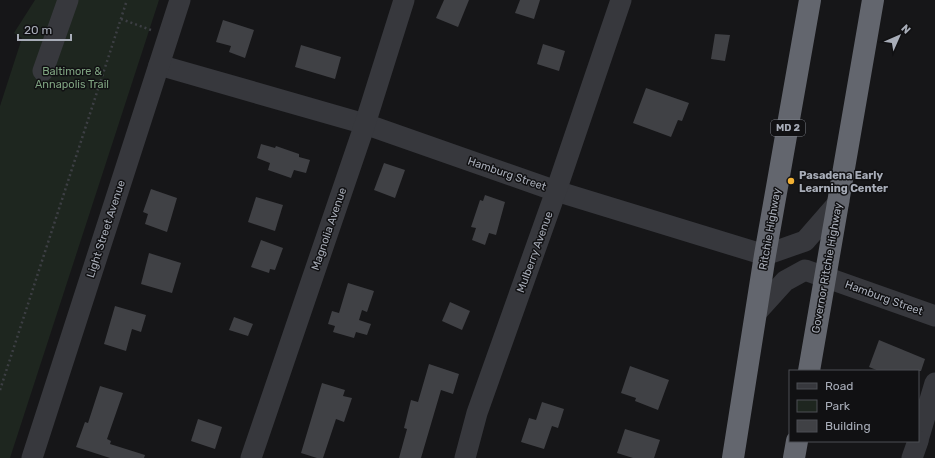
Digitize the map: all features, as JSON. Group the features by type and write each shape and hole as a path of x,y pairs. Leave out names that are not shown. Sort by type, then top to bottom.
{"highway":[{"name":"Ritchie Highway","path":"733,458 765,255 810,0"},
{"name":"Governor Ritchie Highway","path":"809,370 873,0"},
{"path":"794,458 797,442"}],"street":[{"path":"43,71 68,0"},
{"name":"Light Street Avenue","path":"32,458 180,0"},
{"name":"Magnolia Avenue","path":"251,458 364,124 404,0"},
{"name":"Mulberry Avenue","path":"465,458 477,413 556,191 621,0"},
{"name":"Hamburg Street","path":"160,65 364,124 556,191 765,255"},
{"path":"765,255 805,241 839,202"},
{"name":"Hamburg Street","path":"756,313 785,281 805,270 935,316"},
{"path":"919,437 935,383"},
{"path":"912,458 917,442"}],"path":[{"path":"0,390 127,0"},
{"path":"121,19 169,37"}],"green space":[{"name":"Baltimore & Annapolis Trail","path":"35,0 159,0 10,458 0,458 0,106 22,38 14,33"}],"building":[{"path":"444,0 469,0 458,27 436,18"},
{"path":"520,0 540,0 534,19 515,13"},
{"path":"223,20 254,30 245,58 229,52 231,46 216,42"},
{"path":"715,34 730,35 725,61 711,59"},
{"path":"543,44 565,51 559,71 537,64"},
{"path":"301,45 341,57 335,79 295,67"},
{"path":"646,88 689,103 682,121 678,120 671,137 633,123"},
{"path":"261,144 275,148 276,146 299,154 299,157 310,160 306,173 294,170 291,178 268,170 270,163 257,158"},
{"path":"384,163 405,170 395,198 374,190"},
{"path":"151,189 177,198 167,232 145,224 148,214 143,212"},
{"path":"485,195 505,202 496,235 489,233 485,245 472,240 476,228 471,227 480,200 483,201"},
{"path":"256,197 283,205 275,231 248,222"},
{"path":"261,240 283,248 275,270 270,269 269,273 251,267"},
{"path":"149,253 181,263 172,293 141,284"},
{"path":"348,283 374,291 367,312 362,310 359,320 371,324 367,335 356,332 354,338 333,332 335,326 328,324 332,311 339,313"},
{"path":"450,302 470,311 462,330 442,321"},
{"path":"115,306 146,315 141,332 132,329 126,351 104,344"},
{"path":"234,317 253,324 248,336 229,330"},
{"path":"879,340 925,359 921,371 876,370 869,367"},
{"path":"429,364 459,374 453,394 441,390 421,458 399,458 407,429 404,428 411,400 418,402"},
{"path":"630,366 669,380 658,410 635,401 636,398 621,393"},
{"path":"322,383 345,390 343,396 352,398 344,422 336,419 323,458 317,458 301,453"},
{"path":"100,386 123,393 107,439 111,441 110,444 145,455 144,458 110,458 76,447 85,422 88,423"},
{"path":"542,402 564,409 558,428 552,426 544,449 521,442 529,418 536,420"},
{"path":"198,419 222,427 215,449 191,441"},
{"path":"625,429 660,440 654,458 633,458 617,453"}],"place":[{"name":"Pasadena Early Learning Center","path":"791,181"}]}
